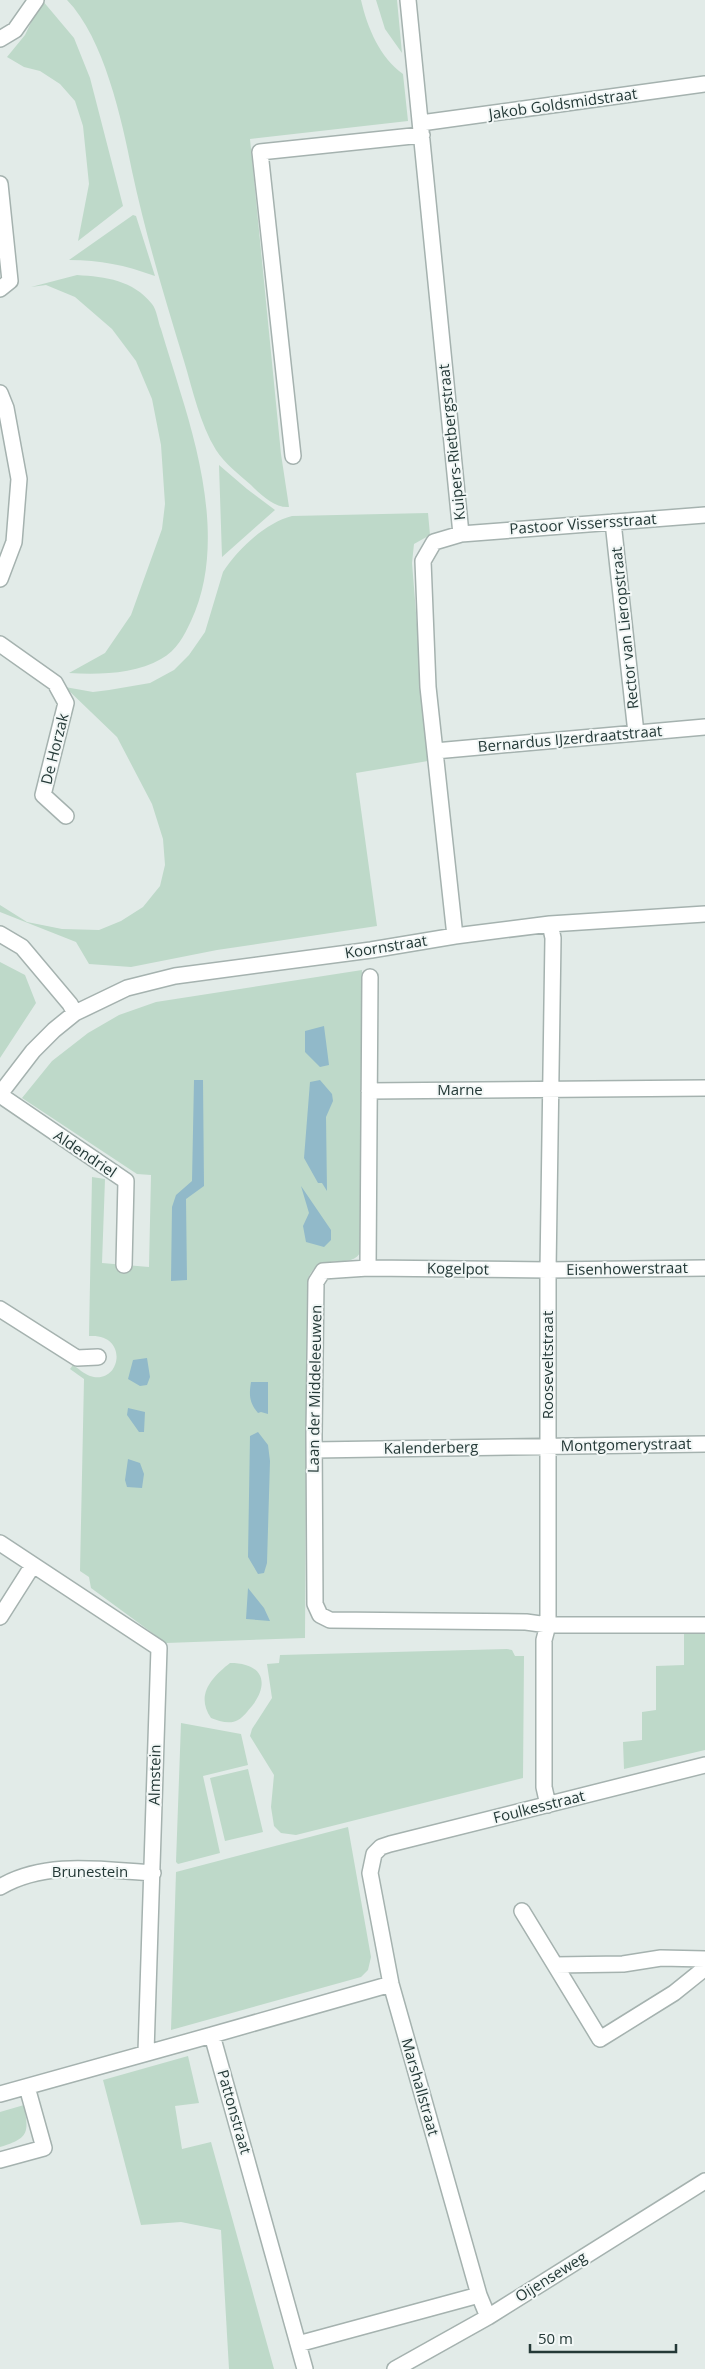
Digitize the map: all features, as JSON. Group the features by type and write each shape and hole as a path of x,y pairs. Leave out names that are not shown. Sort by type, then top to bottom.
{"street":[{"path":"0,39 14,30 36,0"},
{"name":"Kuipers-Rietbergstraat","path":"408,0 461,534 434,542 423,561 428,687 455,936"},
{"name":"Jakob Goldsmidstraat","path":"421,129 705,84"},
{"path":"293,456 260,152 421,129"},
{"path":"0,184 10,281 0,289"},
{"path":"0,393 6,408 19,479 14,542 0,578"},
{"name":"Pastoor Vissersstraat","path":"461,534 705,515"},
{"name":"Rector van Lieropstraat","path":"613,522 636,733"},
{"name":"De Horzak","path":"0,644 55,683 66,703 43,796 66,816"},
{"name":"Bernardus IJzerdraatstraat","path":"436,751 705,727"},
{"name":"Koornstraat","path":"0,1095 33,1051 75,1013 127,988 175,976 455,936 550,924 705,914"},
{"name":"Rooseveltstraat","path":"548,1805 544,1787 544,1640 548,1625 548,1270 552,938 550,924"},
{"path":"0,934 22,947 65,998 75,1013"},
{"path":"368,1268 370,977"},
{"name":"Marne","path":"369,1091 705,1088"},
{"name":"Aldendriel","path":"0,1095 126,1182 124,1264"},
{"name":"Kogelpot","path":"368,1268 548,1270"},
{"name":"Laan der Middeleeuwen","path":"368,1268 323,1271 316,1282 315,1604 320,1614 330,1620 526,1622 548,1625"},
{"name":"Eisenhowerstraat","path":"548,1270 705,1268"},
{"path":"0,1309 77,1358 98,1357"},
{"name":"Montgomerystraat","path":"547,1447 705,1444"},
{"name":"Kalenderberg","path":"314,1450 547,1447"},
{"path":"0,1543 33,1565 0,1617"},
{"name":"Almstein","path":"33,1565 158,1648 153,1873 146,2052"},
{"path":"548,1625 705,1625"},
{"name":"Foulkesstraat","path":"374,1854 381,1847 390,1844 705,1765"},
{"name":"Marshallstraat","path":"374,1854 370,1873 391,1984 479,2295 488,2317"},
{"name":"Brunestein","path":"0,1887 18,1876 60,1868 153,1873"},
{"path":"522,1911 600,2039 674,1992 705,1968"},
{"path":"555,1965 623,1964 661,1958 705,1958"},
{"path":"0,2094 391,1984"},
{"name":"Pattonstraat","path":"212,2035 305,2369"},
{"path":"0,2160 44,2148 27,2087"},
{"name":"Oijenseweg","path":"395,2369 488,2317 705,2181"},
{"path":"298,2344 479,2295"}],"green space":[{"path":"42,0 74,38 90,78 123,206 78,241 89,184 83,126 75,101 60,84 40,71 24,67 7,57 25,35"},
{"path":"67,0 361,0 367,21 381,51 403,74 408,121 250,139 281,454 289,507 284,507 268,500 259,493 223,460 210,440 201,418 156,267 110,81 91,36 80,16"},
{"path":"376,0 397,0 402,53 385,29"},
{"path":"133,215 136,216 155,276 112,264 69,260"},
{"path":"77,275 98,277 128,285 145,296 154,307 196,447 202,476 208,536 201,594 191,621 176,647 161,659 140,668 92,674 69,673 105,653 131,615 162,529 165,504 161,445 152,399 136,361 112,329 75,297 46,285 31,287"},
{"path":"219,465 275,510 222,557"},
{"path":"428,513 430,535 414,544 412,563 428,761 356,773 377,926 217,950 131,967 89,964 76,942 0,912 0,905 27,922 62,929 99,930 121,921 143,907 160,886 165,865 163,839 152,804 117,737 65,687 93,692 109,690 150,683 174,670 189,655 205,632 223,572 229,563 253,538 282,519 292,516"},
{"path":"0,962 25,975 36,1003 0,1058"},
{"path":"362,970 361,1251 350,1260 318,1265 307,1282 305,1638 166,1643 91,1588 89,1577 80,1571 84,1379 70,1369 73,1365 90,1376 101,1377 109,1374 114,1367 116,1359 116,1350 111,1342 102,1337 89,1336 92,1177 105,1179 102,1263 149,1267 151,1175 137,1174 22,1098 52,1061 88,1033 119,1015 156,1002"},
{"path":"684,1628 705,1628 705,1750 624,1769 623,1742 642,1740 642,1712 656,1710 656,1666 684,1665"},
{"path":"512,1650 515,1656 524,1656 523,1778 296,1835 281,1833 274,1826 271,1807 274,1775 250,1736 252,1729 272,1698 267,1664 279,1663 280,1655"},
{"path":"230,1663 249,1666 256,1670 262,1681 258,1697 252,1706 240,1719 228,1722 211,1718 206,1710 205,1694 212,1680"},
{"path":"181,1723 241,1734 248,1765 203,1776 220,1853 178,1864 176,1862"},
{"path":"248,1769 263,1832 225,1841 210,1778"},
{"path":"348,1827 371,1957 368,1970 361,1977 171,2030 176,1872"},
{"path":"188,2056 199,2103 175,2106 182,2149 211,2142 274,2369 229,2369 221,2230 181,2222 141,2225 103,2080"},
{"path":"24,2105 25,2133 17,2141 0,2147 0,2112"}],"water":[{"path":"324,1026 329,1065 320,1067 305,1052 305,1031"},
{"path":"194,1080 203,1080 204,1186 186,1199 187,1280 171,1281 172,1207 176,1195 192,1181"},
{"path":"320,1080 332,1094 333,1101 326,1117 327,1191 322,1183 318,1183 304,1158 310,1082"},
{"path":"301,1186 331,1230 331,1240 324,1247 306,1242 303,1226 309,1213"},
{"path":"147,1358 150,1377 147,1385 140,1386 128,1379 133,1360"},
{"path":"251,1382 268,1382 268,1414 258,1413 251,1402"},
{"path":"128,1408 145,1412 144,1432 139,1432 127,1415"},
{"path":"258,1432 268,1445 270,1461 267,1563 264,1573 258,1574 248,1557 250,1436"},
{"path":"128,1459 140,1463 144,1474 142,1488 127,1487 125,1480"},
{"path":"248,1588 264,1608 270,1621 246,1619"}]}
